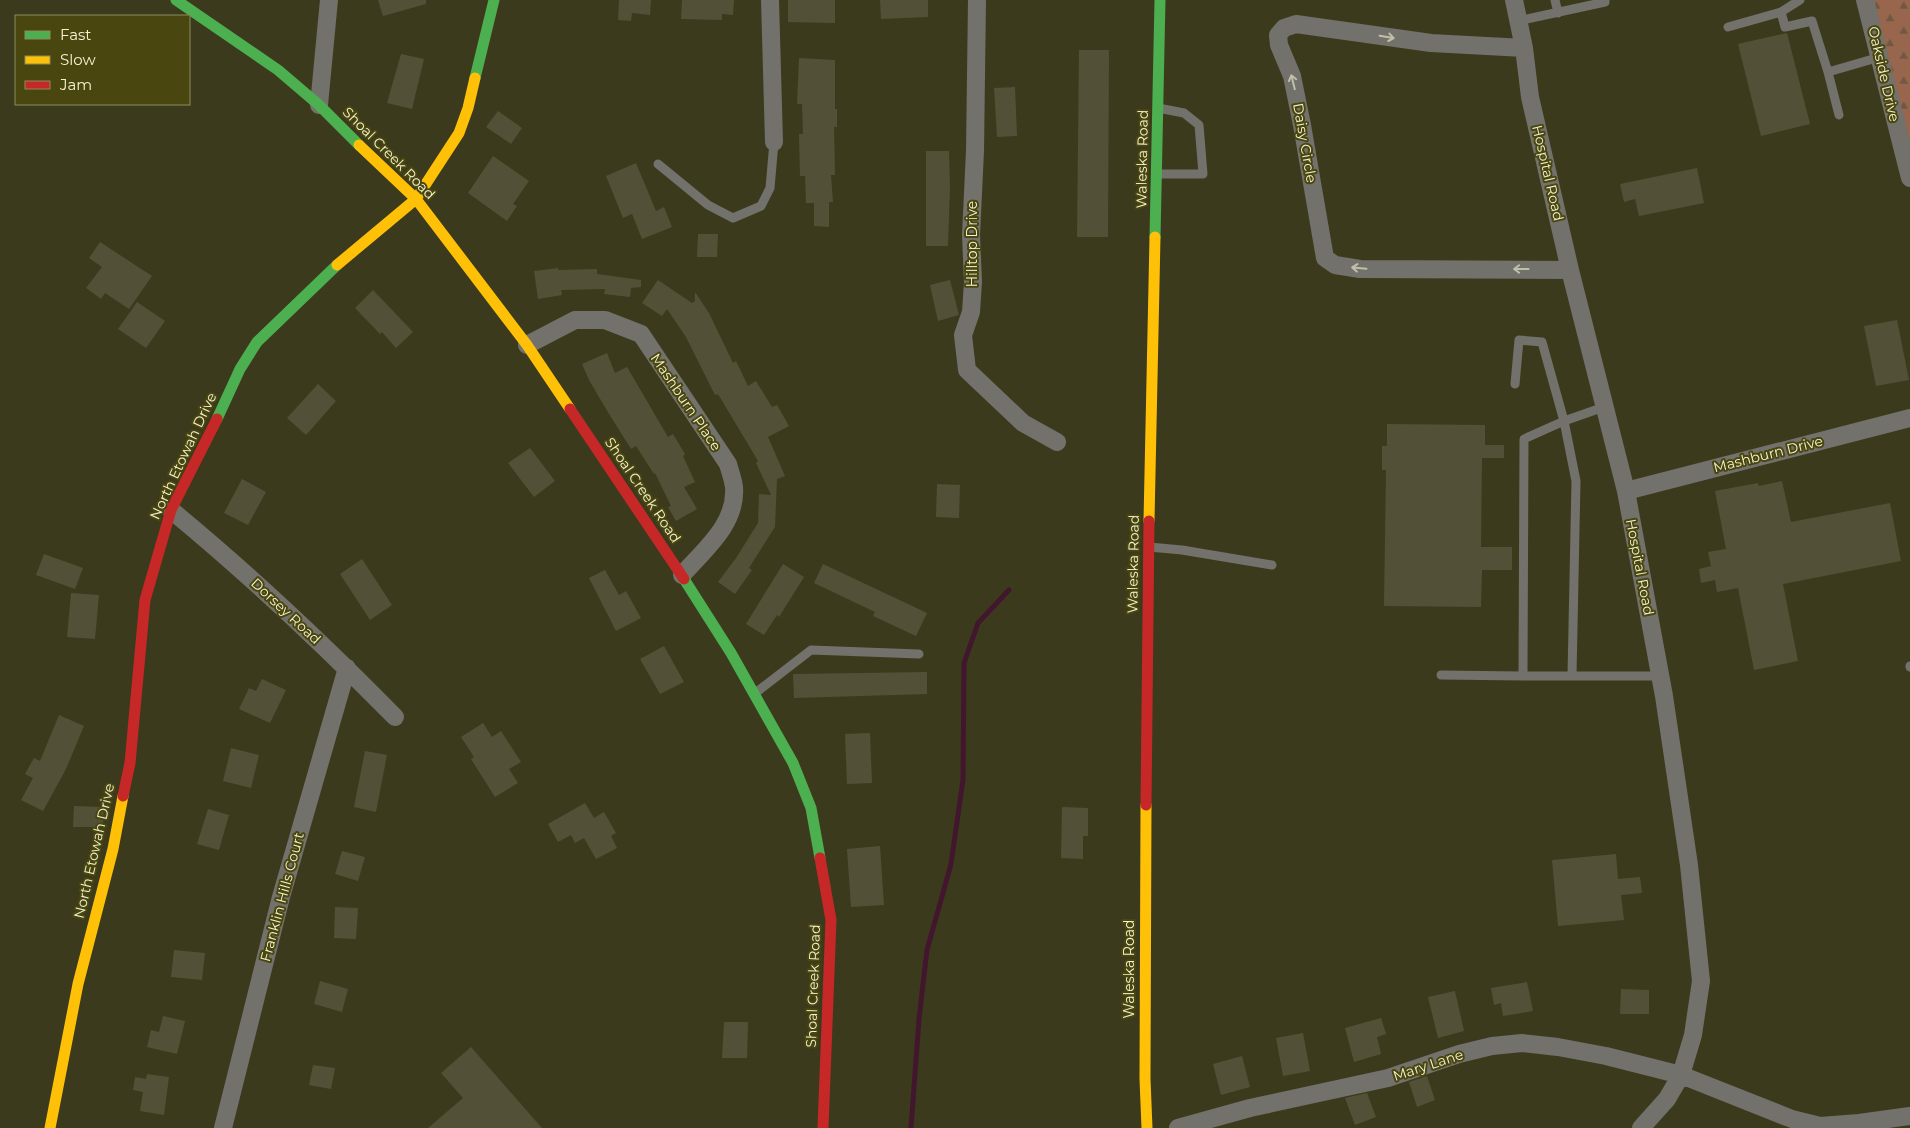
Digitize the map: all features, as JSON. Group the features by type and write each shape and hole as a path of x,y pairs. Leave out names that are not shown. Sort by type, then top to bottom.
{"street":[{"name":"Shoal Creek Road","path":"176,0 278,70 319,105 355,142 416,199 527,345 682,575 754,694 793,763 811,808 831,920 822,1128"},
{"path":"319,105 329,0"},
{"name":"North Etowah Drive","path":"50,1128 78,984 113,849 130,763 145,600 171,510 206,443 233,383 257,342 322,278 416,199 443,159 462,125 468,108 494,0"},
{"path":"770,0 774,142"},
{"name":"Hilltop Drive","path":"977,0 975,151 970,235 973,282 970,312 963,335 967,370 1023,422 1057,442"},
{"name":"Waleska Road","path":"1147,1128 1144,865 1160,0"},
{"name":"Hospital Road","path":"1514,0 1524,48 1530,97 1570,270 1626,491 1660,676 1689,866 1701,981 1693,1035 1681,1075 1667,1099 1641,1128"},
{"name":"Oakside Drive","path":"1865,0 1910,178"},
{"name":"Daisy Circle","path":"1524,48 1431,43 1296,24 1284,28 1278,35 1279,46 1292,76 1325,258 1335,265 1360,269 1570,270"},
{"name":"Mashburn Place","path":"527,345 575,320 605,320 641,334 728,464 734,487 731,512 724,529 682,575"},
{"name":"Mashburn Drive","path":"1626,491 1910,418"},
{"name":"Dorsey Road","path":"171,510 215,546 347,668 395,717"},
{"name":"Franklin Hills Court","path":"223,1128 281,896 347,668"},
{"name":"Mary Lane","path":"1178,1128 1250,1108 1388,1078 1458,1054 1492,1046 1522,1043 1558,1047 1606,1056 1681,1075 1792,1119 1820,1127 1910,1116"}],"lane":[{"path":"1554,0 1558,13"},
{"path":"1518,21 1605,2 1605,0"},
{"path":"1728,28 1780,12 1800,0"},
{"path":"1780,12 1786,28 1812,21 1840,114"},
{"path":"1828,72 1880,57"},
{"path":"1156,174 1203,174 1199,125 1184,113 1158,108"},
{"path":"658,164 708,205 733,218 761,206 770,188 774,142"},
{"path":"1515,384 1519,340 1542,342 1564,422 1576,481 1572,676"},
{"path":"1523,676 1524,439 1604,407"},
{"path":"1149,547 1182,550 1272,565"},
{"path":"754,694 811,650 919,654"},
{"path":"1441,675 1660,676"}],"green space":[{"path":"1858,0 1910,0 1910,168"}],"building":[{"path":"378,0 426,0 426,4 383,16"},
{"path":"619,0 651,0 650,15 632,13 631,21 618,20"},
{"path":"682,0 734,0 733,15 722,14 722,20 681,19"},
{"path":"788,0 835,0 835,23 788,22"},
{"path":"880,0 928,0 928,17 881,19"},
{"path":"1787,33 1810,124 1761,136 1738,44"},
{"path":"1079,50 1109,50 1108,237 1077,237"},
{"path":"401,54 424,59 412,109 387,103"},
{"path":"799,58 835,60 837,127 834,127 835,175 831,175 833,202 829,202 829,227 814,226 814,203 806,203 805,176 800,176 799,134 803,134 802,104 797,104"},
{"path":"1015,87 1017,136 997,137 994,88"},
{"path":"498,111 522,128 511,144 486,127"},
{"path":"926,151 949,151 948,246 926,246"},
{"path":"493,156 529,181 513,204 517,206 507,221 468,193"},
{"path":"636,163 656,211 664,207 672,227 642,239 632,214 623,218 606,176"},
{"path":"1697,168 1704,203 1639,216 1635,199 1624,202 1620,184"},
{"path":"698,234 718,234 717,257 697,257"},
{"path":"100,242 152,276 129,309 105,293 101,299 86,288 102,267 89,258"},
{"path":"558,268 558,270 597,269 597,274 641,280 641,287 631,288 630,297 604,294 605,289 561,290 562,295 538,299 534,271"},
{"path":"658,280 692,303 695,301 695,292 709,313 733,363 736,361 748,386 756,381 772,407 777,405 789,426 768,437 785,476 777,479 775,527 749,568 752,570 735,594 718,582 758,523 759,494 771,495 756,463 758,461 718,394 715,395 686,337 667,309 662,316 642,303"},
{"path":"950,280 959,315 938,321 930,285"},
{"path":"373,290 413,332 396,348 382,332 380,334 355,308"},
{"path":"137,302 165,321 146,348 118,329"},
{"path":"1897,320 1909,380 1876,386 1864,326"},
{"path":"607,353 615,373 627,367 668,437 673,434 685,454 683,456 695,482 684,487 697,509 676,521 668,507 671,506 655,473 636,446 631,449 589,380 582,364"},
{"path":"318,384 336,401 306,435 287,418"},
{"path":"1387,424 1485,425 1485,445 1504,445 1504,458 1482,458 1481,547 1512,547 1512,570 1482,570 1481,607 1384,606 1386,470 1382,470 1382,446 1387,446"},
{"path":"530,448 555,481 534,497 508,463"},
{"path":"242,479 266,492 248,525 224,513"},
{"path":"1782,481 1791,522 1890,503 1901,561 1783,584 1798,661 1754,670 1738,588 1717,592 1715,580 1701,583 1699,569 1711,566 1708,552 1726,549 1715,491 1758,483 1759,486"},
{"path":"937,484 960,485 959,518 936,517"},
{"path":"44,554 83,568 75,589 36,575"},
{"path":"362,559 392,605 370,620 340,574"},
{"path":"783,564 804,577 779,617 777,615 764,635 746,624"},
{"path":"823,564 927,613 916,636 873,616 875,612 814,583"},
{"path":"605,570 619,595 626,591 641,618 616,631 589,578"},
{"path":"71,593 99,595 95,639 67,637"},
{"path":"664,646 684,682 660,694 640,659"},
{"path":"927,672 927,694 794,698 793,674"},
{"path":"262,679 286,690 270,723 239,709 249,688 256,691"},
{"path":"59,715 84,726 66,769 43,811 21,800 33,778 25,774 34,758 40,761"},
{"path":"483,723 492,737 501,731 521,762 509,769 518,783 495,797 471,759 474,757 461,737"},
{"path":"870,733 872,783 847,784 845,734"},
{"path":"231,748 259,755 251,788 223,781"},
{"path":"365,751 387,755 376,812 354,807"},
{"path":"585,803 594,818 604,812 616,833 611,836 617,848 596,859 584,838 575,843 571,835 558,842 548,824"},
{"path":"74,806 104,807 103,827 73,827"},
{"path":"1062,807 1088,808 1088,836 1083,836 1083,859 1061,858"},
{"path":"208,809 229,815 219,850 197,844"},
{"path":"880,846 884,905 851,907 847,849"},
{"path":"342,851 365,857 358,881 335,874"},
{"path":"1616,854 1618,879 1640,877 1642,893 1621,895 1624,920 1558,926 1552,860"},
{"path":"335,907 358,908 356,939 334,938"},
{"path":"174,950 205,953 202,980 171,977"},
{"path":"320,981 348,989 342,1012 314,1004"},
{"path":"1527,982 1533,1011 1503,1016 1501,1003 1494,1005 1491,988"},
{"path":"1621,989 1649,990 1649,1014 1620,1014"},
{"path":"1455,991 1464,1031 1438,1038 1428,997"},
{"path":"163,1016 185,1021 177,1054 147,1047 151,1030 159,1032"},
{"path":"1381,1018 1386,1034 1377,1037 1381,1054 1354,1062 1345,1028"},
{"path":"724,1022 748,1022 747,1058 722,1058"},
{"path":"1303,1033 1310,1071 1283,1076 1276,1038"},
{"path":"471,1047 542,1128 428,1128 463,1098 441,1073"},
{"path":"1242,1056 1250,1087 1221,1095 1213,1064"},
{"path":"313,1065 335,1068 331,1089 309,1085"},
{"path":"147,1074 169,1077 164,1115 140,1111 143,1092 133,1090 135,1077 146,1079"},
{"path":"1427,1076 1435,1100 1417,1107 1409,1082"},
{"path":"1367,1093 1376,1117 1355,1125 1345,1098"}],"waterway":[{"path":"911,1128 919,1019 927,950 951,864 963,780 964,663 978,623 1009,590"}],"traffic: fast":[{"path":"176,0 278,70 319,105 359,145"},
{"path":"475,78 494,0"},
{"path":"1155,237 1160,0"},
{"path":"217,419 240,369 257,342 337,265"},
{"path":"684,579 731,653 793,763 811,808 820,858"}],"traffic: slow":[{"path":"337,265 416,199 459,133 468,108 475,78"},
{"path":"359,145 416,199 527,345 570,409"},
{"path":"1149,521 1155,237"},
{"path":"50,1128 78,984 113,849 123,796"},
{"path":"1146,805 1145,1079 1147,1128"}],"traffic: jam":[{"path":"570,409 684,579"},
{"path":"123,796 130,763 145,600 171,510 217,419"},
{"path":"1146,805 1149,521"},
{"path":"820,858 831,920 823,1128"}]}
